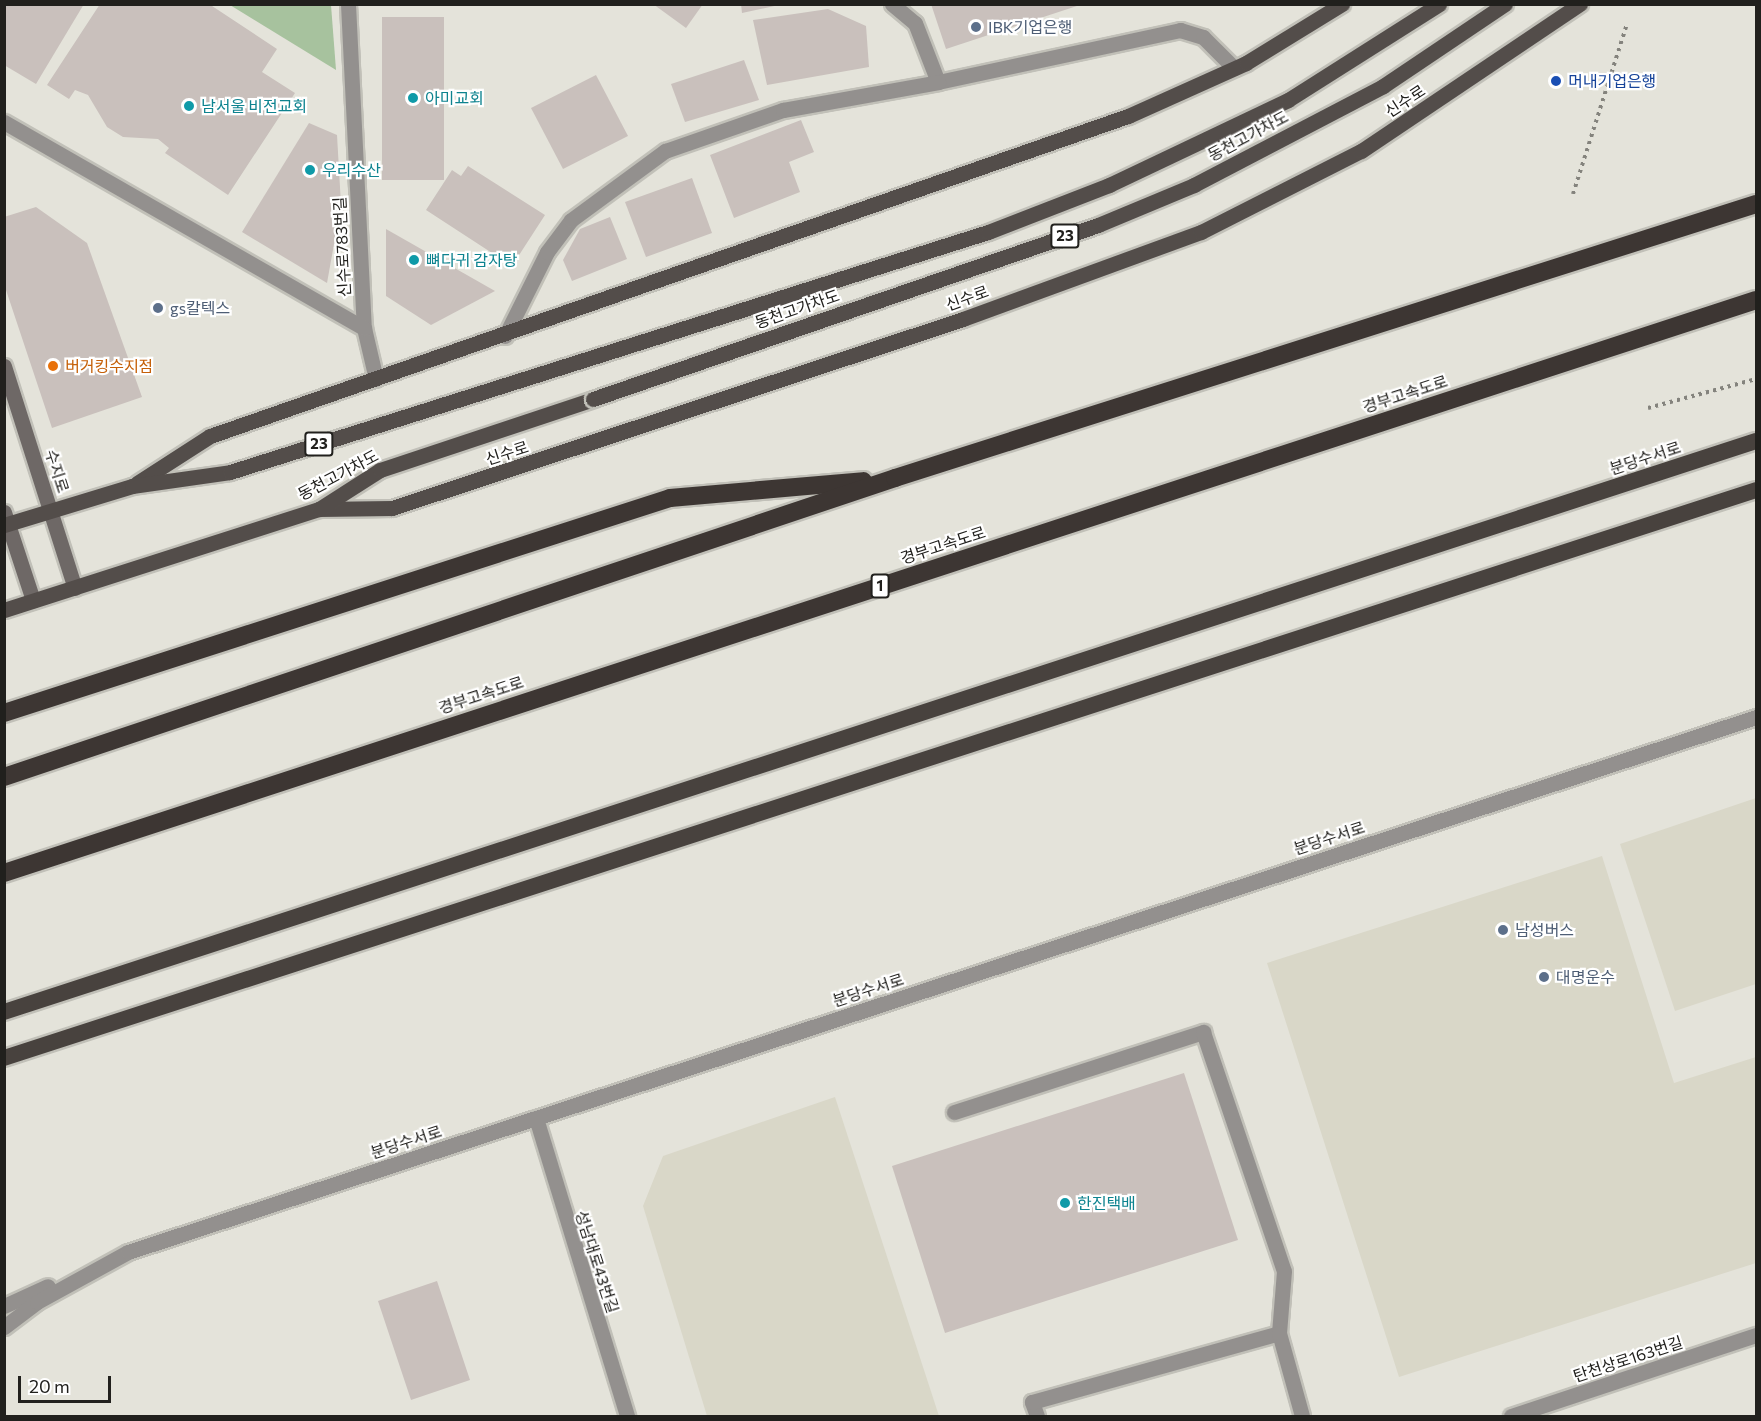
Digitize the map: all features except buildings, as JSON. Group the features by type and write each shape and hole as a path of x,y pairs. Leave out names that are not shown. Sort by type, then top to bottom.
{"highway":[{"path":"4,777 895,478 1756,204"},
{"name":"경부고속도로","path":"4,873 1756,300"},
{"name":"분당수서로","path":"4,1012 1756,441"},
{"path":"4,712 670,498 895,478"},
{"path":"4,1058 1756,490"}],"main road":[{"path":"132,486 210,436 505,336 1128,116 1234,68 1342,4"},
{"name":"동천고가차도","path":"51,511 132,486 230,472 584,362 988,232 1109,185 1288,100 1439,4"},
{"name":"동천고가차도","path":"75,588 319,509 380,470 1098,225 1194,185 1383,86 1505,4"},
{"name":"신수로","path":"319,509 392,508 963,320 1201,232 1361,151 1580,4"},
{"name":"수지로","path":"4,366 75,588"},
{"name":"23","path":"6,520 51,511"},
{"path":"6,520 33,600"},
{"name":"23","path":"4,610 75,588"}],"street":[{"name":"신수로783번길","path":"348,4 364,328 376,379"},
{"path":"892,4 915,23 938,82"},
{"path":"505,336 547,252 571,220 665,151 792,108 938,82 1180,30 1203,37 1234,68"},
{"path":"4,122 364,328"},
{"name":"분당수서로","path":"4,1327 37,1302 128,1252 1756,717"},
{"path":"954,1112 1203,1032 1284,1271 1278,1333 1302,1416"},
{"name":"성남대로43번길","path":"536,1118 627,1416"},
{"path":"4,1306 128,1252"},
{"path":"1036,1416 1032,1402 1278,1333"},
{"name":"탄천상로163번길","path":"1511,1416 1756,1335"}],"path":[{"path":"1573,194 1627,24"},
{"path":"1648,408 1756,379"}],"shaded area":[{"path":"1756,798 1756,984 1675,1011 1620,844"},
{"path":"1602,856 1674,1083 1756,1057 1756,1263 1399,1377 1267,963"},
{"path":"835,1097 939,1416 707,1416 643,1206 663,1156"}],"green space":[{"path":"230,5 331,5 336,70"}],"place":[{"name":"IBK기업은행","path":"976,27"},
{"name":"머내기업은행","path":"1556,81"},
{"name":"아미교회","path":"413,98"},
{"name":"남서울 비전교회","path":"189,106"},
{"name":"우리수산","path":"310,170"},
{"name":"뼈다귀 감자탕","path":"414,260"},
{"name":"gs칼텍스","path":"158,308"},
{"name":"버거킹수지점","path":"53,366"},
{"name":"남성버스","path":"1503,930"},
{"name":"대명운수","path":"1544,977"},
{"name":"한진택배","path":"1065,1203"}]}
